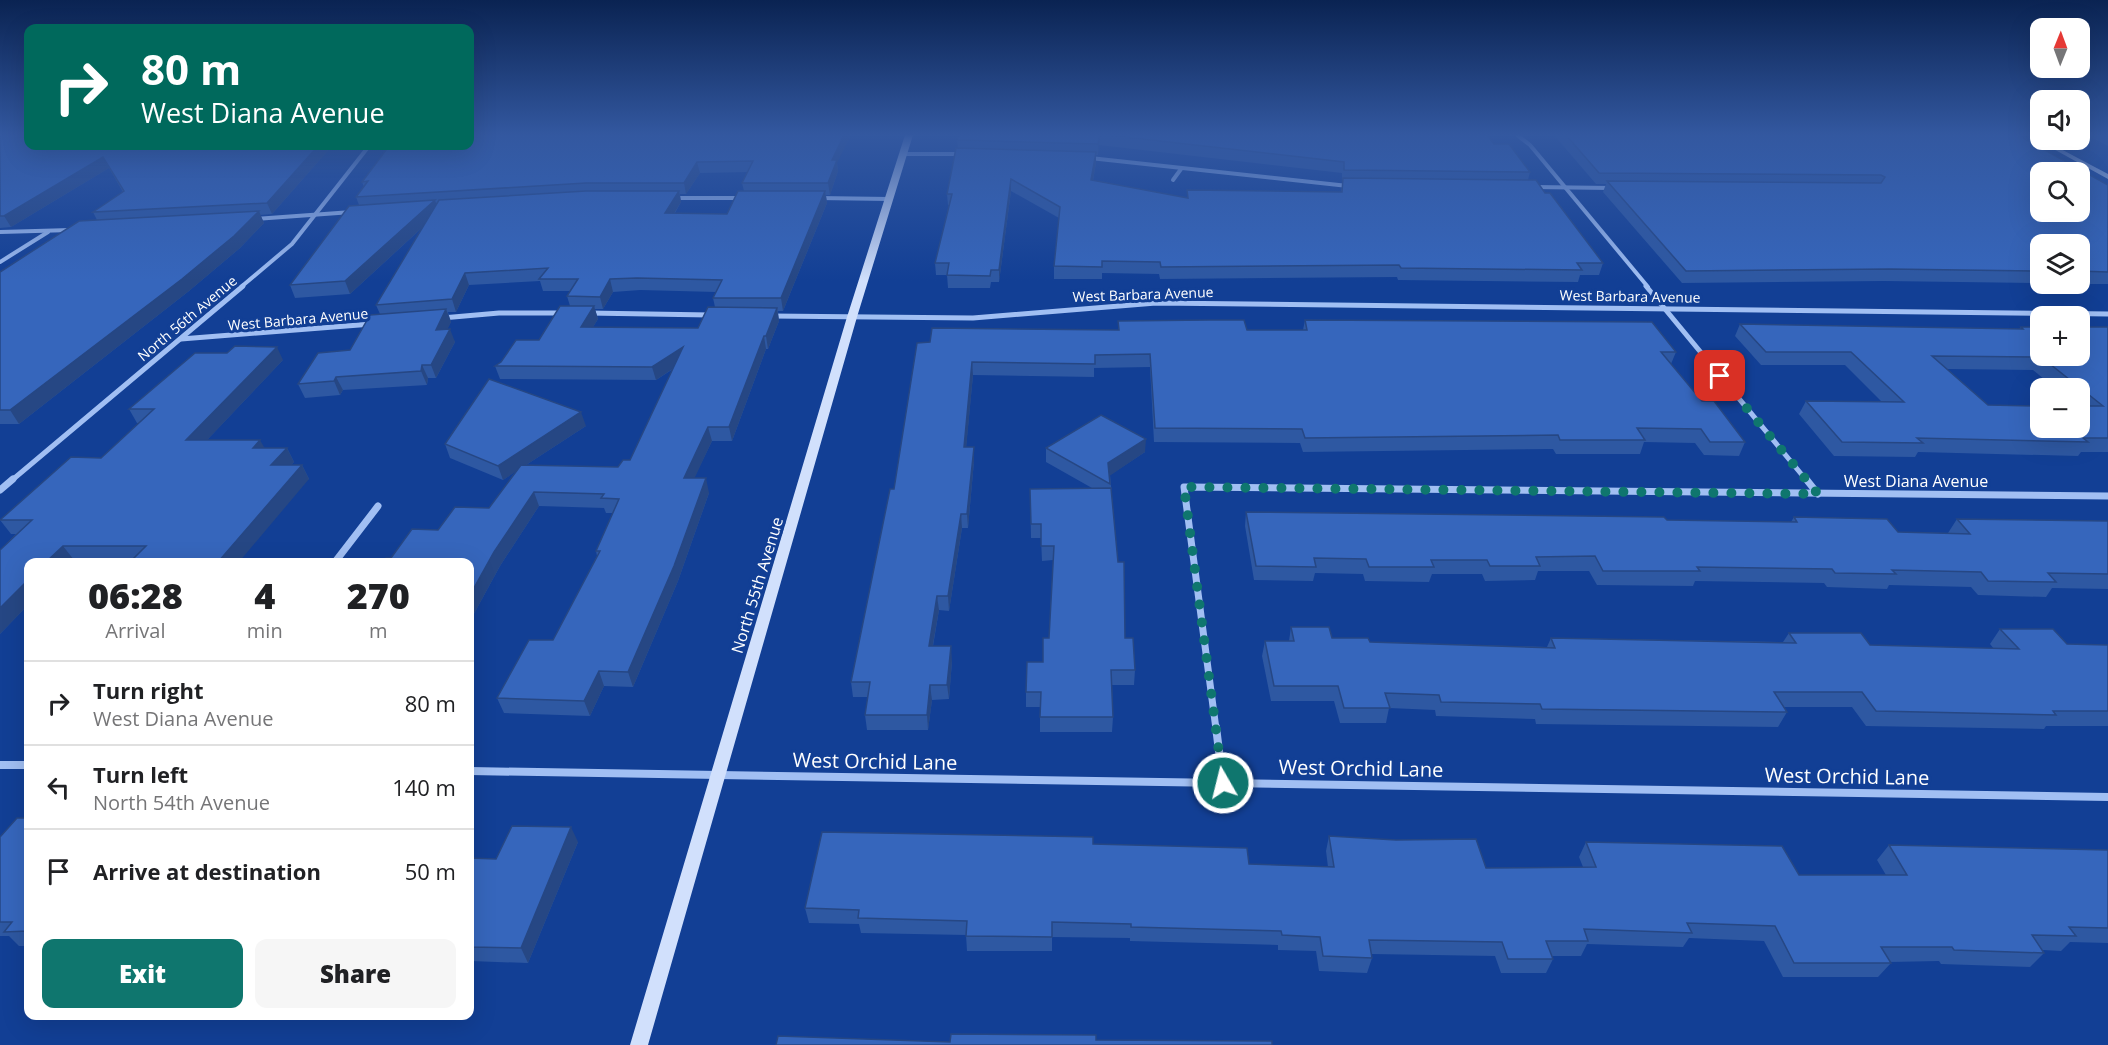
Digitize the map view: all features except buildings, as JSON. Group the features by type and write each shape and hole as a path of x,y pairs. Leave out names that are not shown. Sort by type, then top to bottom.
{"street":[{"name":"North 56th Avenue","path":"0,490 292,244 340,184"},
{"name":"North 55th Avenue","path":"639,1045 852,317 894,184"},
{"path":"1333,184 1356,186"},
{"path":"1562,184 1818,494"},
{"path":"1529,187 1620,188"},
{"path":"668,198 748,198"},
{"path":"816,198 890,199"},
{"path":"252,219 363,212"},
{"path":"0,232 80,230"},
{"path":"0,262 49,231"},
{"name":"West Barbara Avenue","path":"759,316 973,318 1156,303 2108,314"},
{"path":"430,319 500,313 574,313"},
{"path":"585,313 713,315"},
{"name":"West Barbara Avenue","path":"181,339 384,323"},
{"name":"West Diana Avenue","path":"1223,783 1184,487 2108,496"},
{"path":"338,558 378,506"},
{"path":"0,765 24,765"},
{"name":"West Orchid Lane","path":"474,771 2108,797"}],"route":[{"path":"1223,783 1184,487 1818,494 1720,376"}]}
